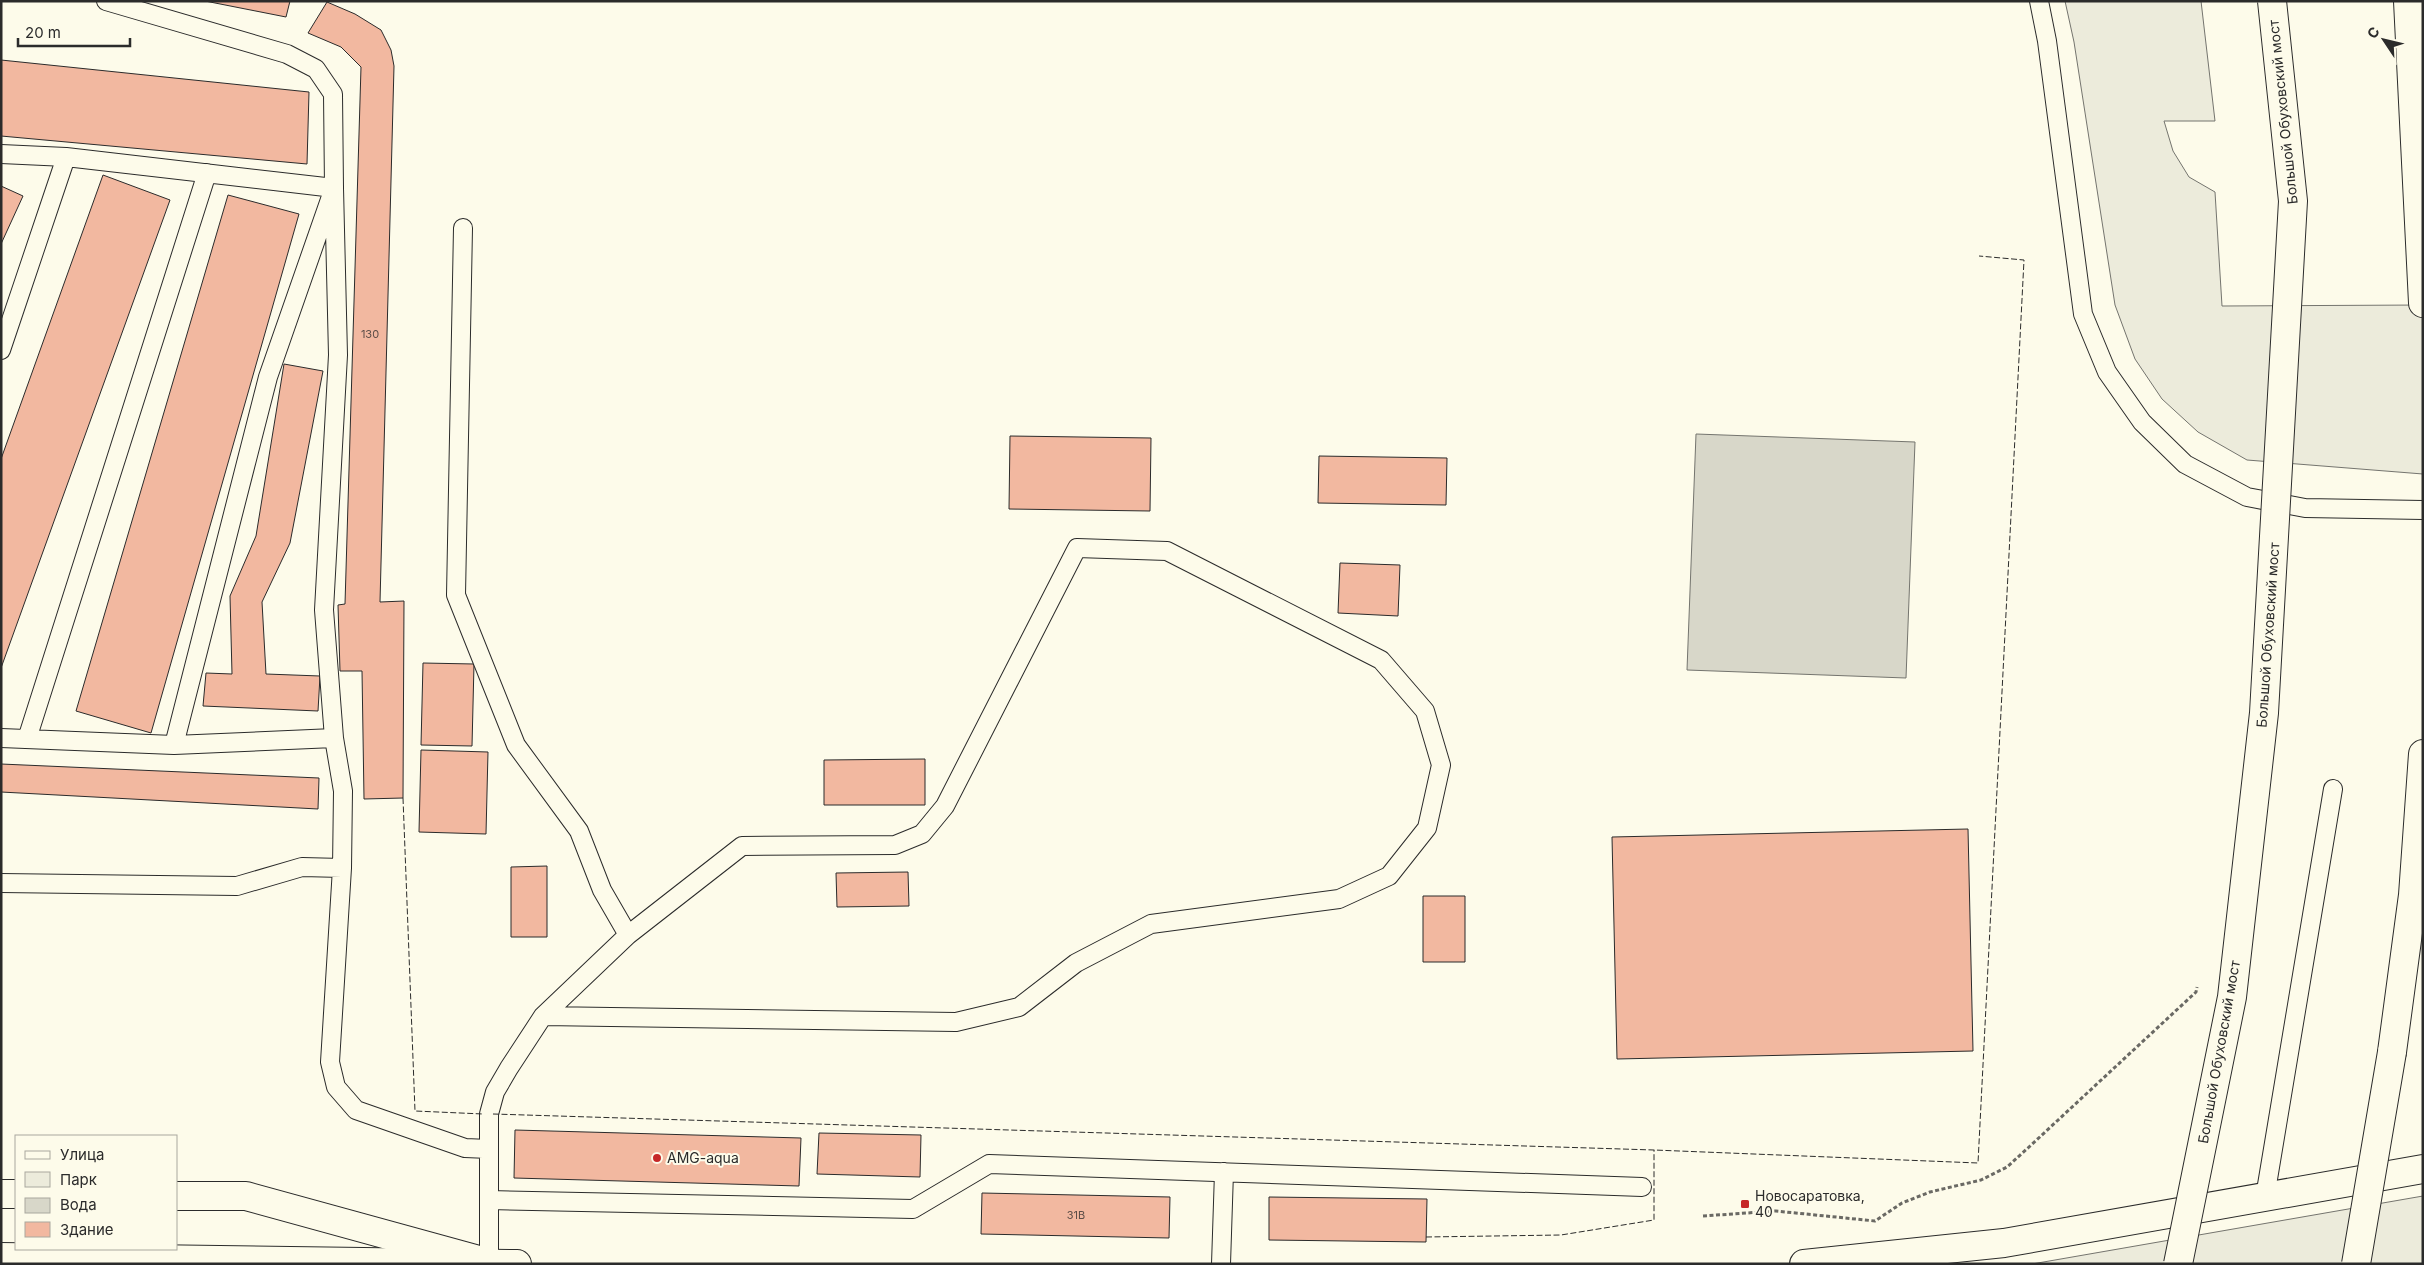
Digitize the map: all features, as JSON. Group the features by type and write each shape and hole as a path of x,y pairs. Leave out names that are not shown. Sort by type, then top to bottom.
{"main road":[{"name":"Большой Обуховский мост","path":"2178,1264 2232,997 2264,713 2293,201 2272,1"},
{"path":"2408,1 2423,303"},
{"path":"2356,1264 2392,1052 2412,905 2423,754"},
{"path":"1804,1264 2004,1243 2423,1169"},
{"path":"1,1194 15,1194"},
{"path":"178,1196 246,1196 489,1262"},
{"path":"13,1259 489,1262 516,1264"}],"lane":[{"path":"106,1 287,54 316,69 333,94 338,355 324,610 334,738 343,791 342,868 330,1062 336,1087 356,1110 465,1148 489,1149"},
{"path":"2039,1 2047,41 2083,314 2107,372 2142,422 2185,464 2247,497 2305,508 2423,510"},
{"path":"1,154 66,157 334,188"},
{"path":"1,350 66,157"},
{"path":"27,739 207,173"},
{"path":"174,745 268,377 334,188"},
{"path":"463,228 456,595 516,745 579,831 602,890 628,934"},
{"path":"489,1262 489,1114 495,1092 508,1068 543,1016 628,934 742,846 894,845 922,834 945,806 1077,548 1167,551 1381,660 1424,711 1441,765 1427,828 1389,876 1339,899 1152,924 1076,963 1019,1007 956,1022 543,1016"},
{"path":"1,738 174,745 334,738"},
{"path":"2266,1196 2333,789"},
{"path":"1,883 237,886 302,867 342,868"},
{"path":"489,1200 912,1209 989,1164 1642,1187"},
{"path":"1221,1264 1224,1172"}],"path":[{"path":"1703,1216 1776,1211 1875,1221 1902,1203 1930,1192 1981,1180 2007,1166 2029,1147 2196,992 2197,982"}],"green space":[{"path":"2065,1 2201,1 2215,121 2164,121 2173,151 2189,177 2215,192 2222,306 2423,305 2423,474 2247,460 2198,432 2162,399 2135,359 2115,305 2074,42"},
{"path":"2423,1196 2423,1264 2032,1264"}],"water":[{"path":"1696,434 1915,442 1906,678 1687,670"}],"building":[{"path":"205,1 290,1 286,17"},
{"path":"327,2 355,14 381,30 391,50 394,66 380,602 404,601 403,798 364,799 362,671 340,671 338,605 345,604 361,67 341,47 308,33"},
{"path":"1,60 309,92 307,164 1,136"},
{"path":"103,175 170,200 1,668 1,459"},
{"path":"1,186 23,196 1,244"},
{"path":"228,195 299,214 151,733 76,711"},
{"path":"284,364 323,371 290,543 262,602 266,674 320,676 318,711 203,706 206,673 232,674 230,596 256,536"},
{"path":"1010,436 1151,438 1150,511 1009,509"},
{"path":"1319,456 1447,458 1446,505 1318,503"},
{"path":"1340,563 1400,565 1398,616 1338,613"},
{"path":"423,663 474,664 472,746 421,745"},
{"path":"421,750 488,752 486,834 419,832"},
{"path":"925,759 925,805 824,805 824,760"},
{"path":"1,764 319,778 318,809 1,792"},
{"path":"1968,829 1973,1051 1617,1059 1612,837"},
{"path":"547,866 547,937 511,937 511,867"},
{"path":"908,872 909,906 837,907 836,873"},
{"path":"1423,896 1465,896 1465,962 1423,962"},
{"name":"AMG-aqua","path":"515,1130 801,1138 799,1186 514,1178"},
{"path":"819,1133 921,1135 920,1177 817,1174"},
{"path":"982,1193 1170,1197 1169,1238 981,1234"},
{"path":"1269,1197 1427,1199 1426,1242 1269,1240"}],"fence":[{"path":"493,1114 1654,1150 1978,1163 2024,260 1979,256"},
{"path":"403,798 415,1111 483,1114"},
{"path":"1426,1237 1561,1235 1654,1220 1654,1150"}],"place":[{"name":"AMG-aqua","path":"657,1158"},
{"name":"Новосаратовка, 40","path":"1745,1204"}]}
